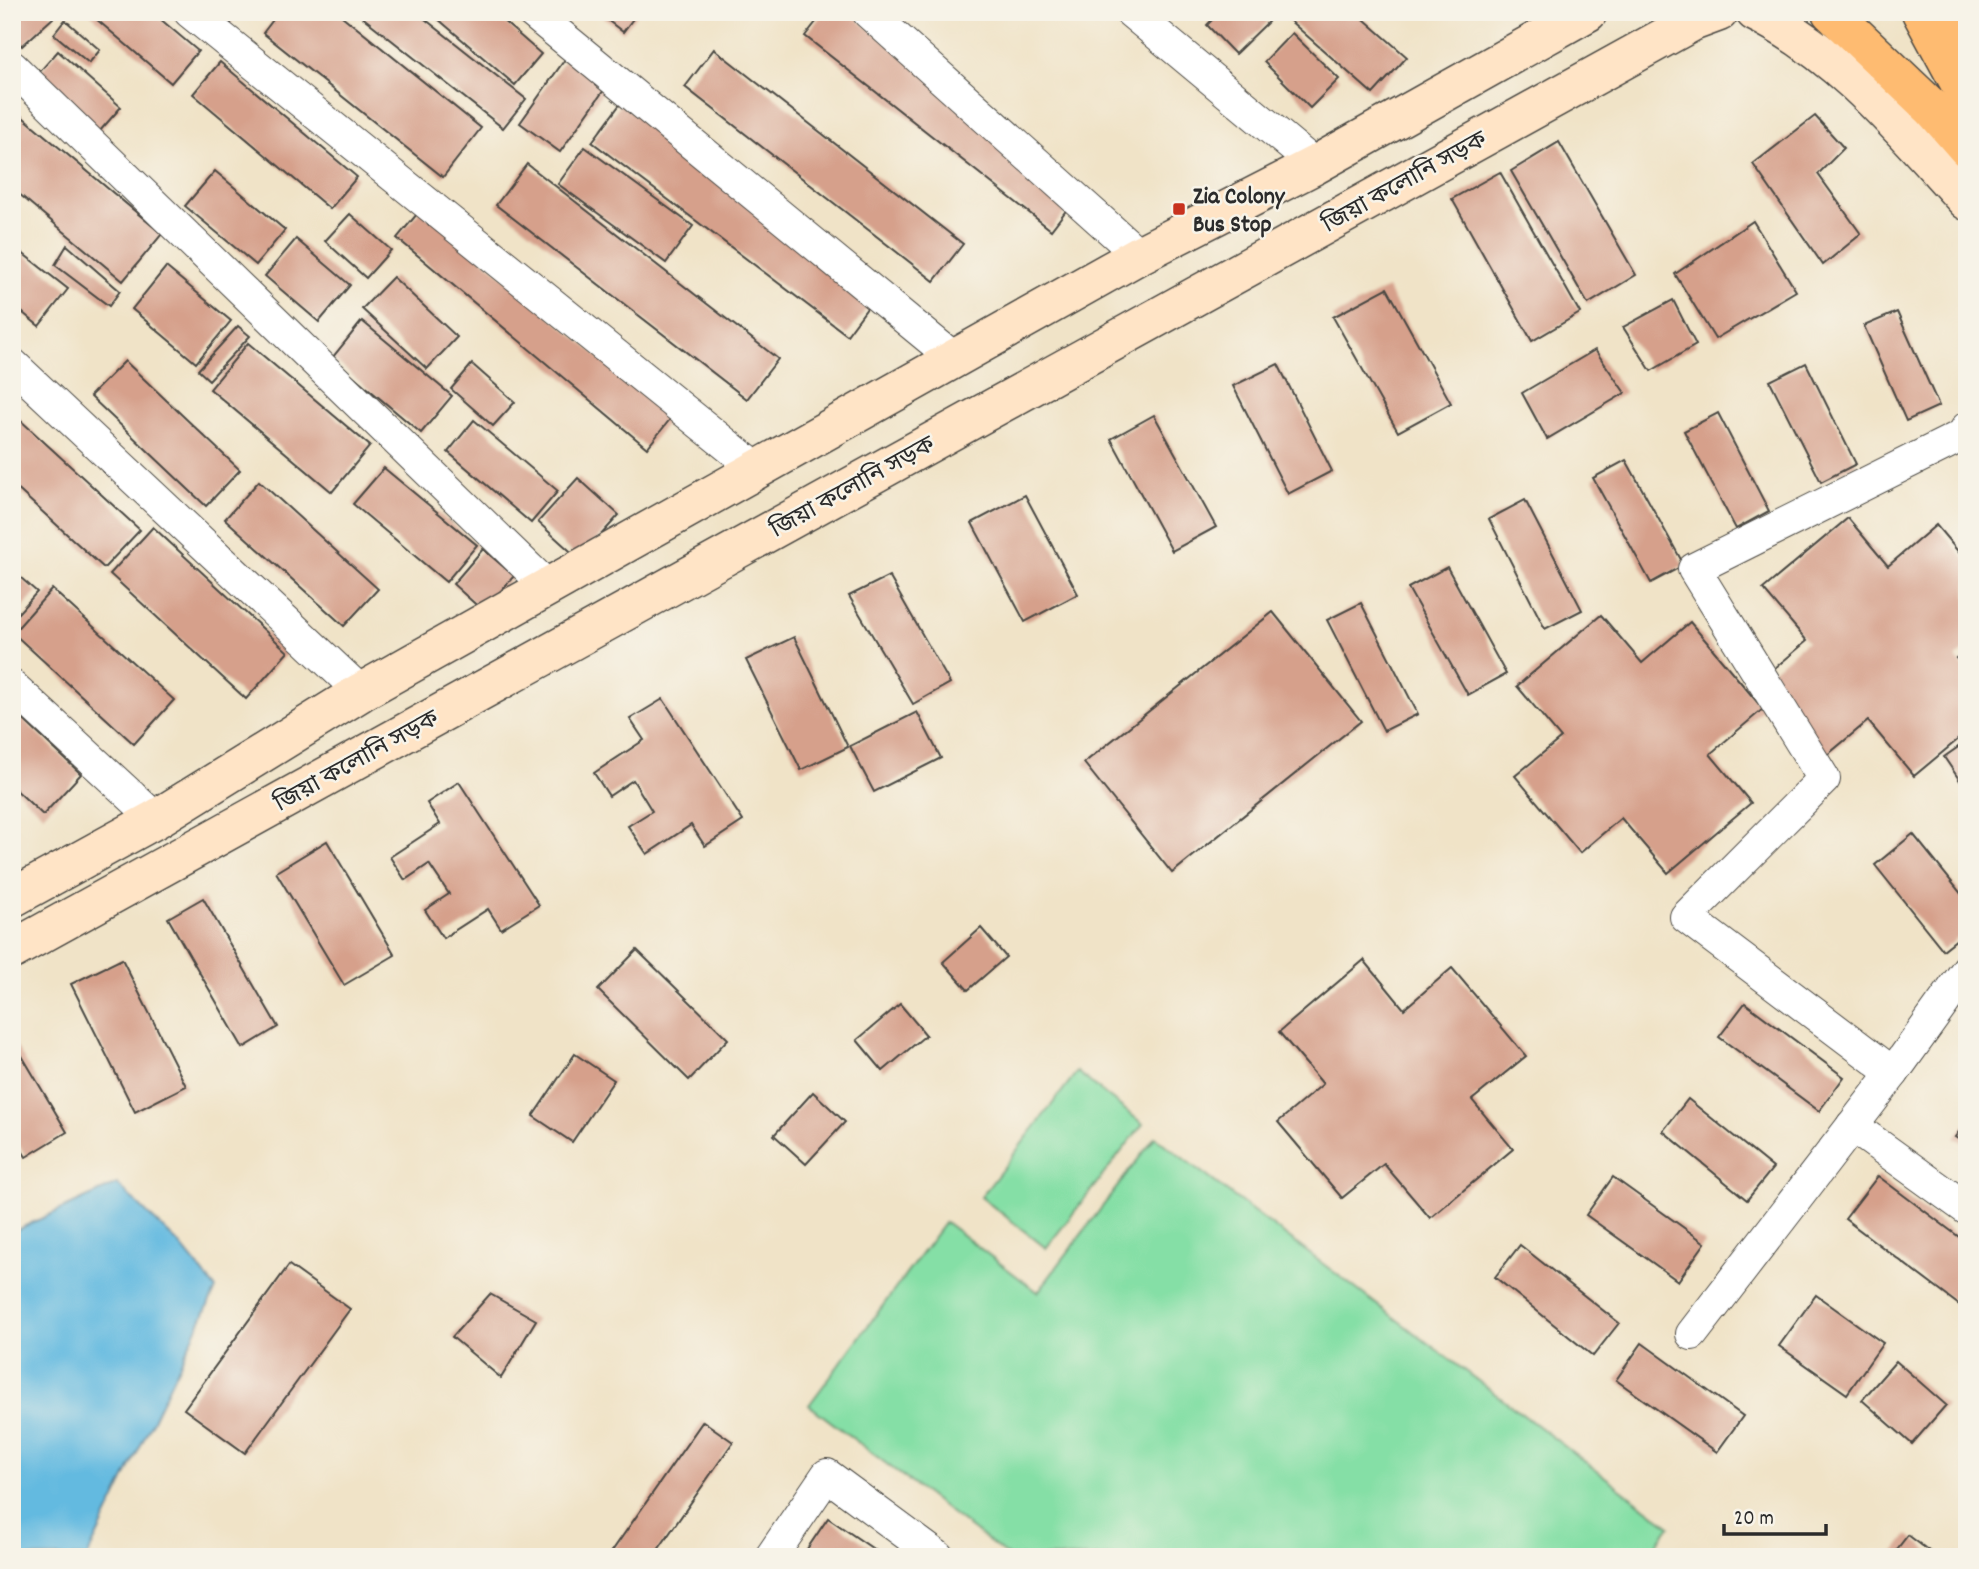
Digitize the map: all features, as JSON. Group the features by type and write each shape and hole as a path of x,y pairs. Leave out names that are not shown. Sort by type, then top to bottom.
{"highway":[{"path":"1831,12 1933,108 1967,148"},
{"path":"1921,12 1967,97"},
{"path":"1956,12 1967,30"}],"main road":[{"name":"জিয়া কলোনি সড়ক","path":"12,898 156,820 361,692 1139,255 1315,166 1588,12"},
{"path":"1755,12 1776,22 1849,77 1878,104 1967,201"},
{"name":"জিয়া কলোনি সড়ক","path":"12,950 1706,17"}],"street":[{"path":"190,12 758,470"},
{"path":"532,12 956,359"},
{"path":"868,12 1139,255"},
{"path":"1131,12 1315,166"},
{"path":"12,68 548,587"},
{"path":"12,364 361,692"},
{"path":"1893,1073 1686,917 1824,779 1694,569 1963,435 1967,428"},
{"path":"12,686 156,820"},
{"path":"1692,1334 1893,1073 1967,970"},
{"path":"1852,1126 1967,1209"},
{"path":"771,1557 827,1475 939,1557"}],"green space":[{"path":"1077,1072 1143,1124 1046,1248 981,1197"},
{"path":"1155,1137 1670,1526 1647,1557 1009,1557 809,1405 945,1222 1038,1292"}],"water":[{"path":"117,1184 181,1246 216,1289 87,1557 12,1557 12,1232"}],"building":[{"path":"12,12 49,12 54,17 22,46 12,35"},
{"path":"88,12 152,12 198,51 171,83"},
{"path":"194,12 230,12 236,17 221,35"},
{"path":"279,12 337,12 481,128 443,177 263,33"},
{"path":"356,12 416,12 526,99 503,128"},
{"path":"430,12 493,12 541,54 515,85"},
{"path":"597,12 638,12 623,32"},
{"path":"824,12 848,12 1078,195 1051,230 805,36"},
{"path":"1220,12 1258,12 1268,22 1235,54 1207,25"},
{"path":"1280,12 1356,12 1407,57 1373,94"},
{"path":"65,20 100,50 89,63 54,34"},
{"path":"1292,33 1339,79 1310,108 1264,62"},
{"path":"714,49 963,244 934,281 685,87"},
{"path":"58,51 121,107 99,132 36,76"},
{"path":"566,58 606,87 560,152 520,123"},
{"path":"220,62 357,177 330,209 193,94"},
{"path":"621,103 876,296 847,335 592,142"},
{"path":"12,108 162,234 123,281 12,188"},
{"path":"1815,116 1844,148 1818,174 1861,234 1823,265 1753,164"},
{"path":"1559,142 1636,275 1588,304 1511,171"},
{"path":"585,147 693,226 666,263 558,184"},
{"path":"527,164 778,359 747,399 496,205"},
{"path":"215,171 285,230 256,265 185,206"},
{"path":"1500,172 1580,313 1532,341 1452,199"},
{"path":"422,208 671,418 647,448 397,238"},
{"path":"350,214 391,250 366,278 325,241"},
{"path":"1753,221 1796,291 1715,339 1675,274"},
{"path":"296,239 350,285 319,322 265,276"},
{"path":"12,245 68,289 39,326 12,304"},
{"path":"67,245 120,291 109,306 55,265"},
{"path":"166,267 231,321 196,363 132,309"},
{"path":"393,277 457,337 427,369 362,309"},
{"path":"1387,288 1451,403 1398,432 1333,317"},
{"path":"1673,300 1696,345 1651,371 1623,327"},
{"path":"1897,312 1939,406 1906,421 1864,326"},
{"path":"362,321 452,396 421,433 332,358"},
{"path":"238,326 250,336 209,380 198,370"},
{"path":"248,343 370,446 332,492 210,389"},
{"path":"1595,350 1625,393 1547,439 1522,393"},
{"path":"125,361 240,470 206,506 90,396"},
{"path":"1806,363 1856,464 1821,482 1770,381"},
{"path":"472,364 515,402 493,426 451,389"},
{"path":"1278,364 1332,471 1288,494 1233,386"},
{"path":"1718,413 1769,511 1736,529 1684,431"},
{"path":"1154,415 1216,527 1172,551 1111,439"},
{"path":"19,419 140,530 104,568 12,484 12,426"},
{"path":"474,420 558,491 531,523 448,452"},
{"path":"1626,460 1684,565 1651,583 1593,478"},
{"path":"384,468 477,545 446,582 353,504"},
{"path":"578,478 619,515 579,559 538,522"},
{"path":"259,481 378,589 344,626 225,519"},
{"path":"1025,495 1078,594 1025,622 972,523"},
{"path":"1525,500 1582,610 1545,629 1489,519"},
{"path":"1848,518 1888,566 1936,525 1967,562 1967,649 1956,658 1967,670 1967,732 1914,776 1868,721 1826,756 1762,679 1807,641 1763,589"},
{"path":"153,527 288,652 246,699 110,574"},
{"path":"483,549 514,576 483,611 453,584"},
{"path":"1447,567 1506,674 1468,695 1408,588"},
{"path":"12,570 37,592 12,620"},
{"path":"889,576 950,683 913,704 849,596"},
{"path":"52,589 174,700 134,744 13,633"},
{"path":"1361,603 1418,714 1384,731 1327,620"},
{"path":"1273,612 1361,721 1172,873 1084,763"},
{"path":"1601,615 1642,663 1690,622 1763,709 1710,754 1751,803 1668,873 1621,818 1580,853 1515,776 1561,738 1517,686"},
{"path":"794,637 848,747 801,770 746,660"},
{"path":"663,699 743,821 705,846 691,825 647,854 628,826 652,811 633,780 609,796 594,773 644,740 630,719"},
{"path":"12,709 81,774 43,815 12,786"},
{"path":"917,712 941,758 874,792 850,746"},
{"path":"1967,741 1967,791 1944,757"},
{"path":"459,782 539,905 501,929 488,909 443,938 425,910 449,894 429,864 405,880 390,857 440,824 427,803"},
{"path":"1913,834 1967,901 1967,931 1943,950 1875,865"},
{"path":"327,841 395,955 344,985 276,872"},
{"path":"203,898 278,1027 243,1048 168,918"},
{"path":"981,928 1006,957 968,990 943,962"},
{"path":"637,950 728,1039 689,1080 598,990"},
{"path":"122,959 186,1086 135,1112 71,984"},
{"path":"1364,960 1404,1009 1452,968 1526,1056 1472,1100 1513,1149 1430,1218 1384,1164 1342,1198 1278,1122 1323,1084 1279,1032"},
{"path":"1745,1003 1844,1077 1819,1111 1719,1037"},
{"path":"900,1004 926,1035 883,1071 857,1040"},
{"path":"12,1039 67,1132 26,1157 12,1134"},
{"path":"575,1054 614,1080 572,1142 533,1116"},
{"path":"813,1092 845,1122 806,1164 774,1135"},
{"path":"1688,1099 1773,1168 1747,1200 1663,1131"},
{"path":"1967,1121 1967,1145 1955,1137"},
{"path":"1878,1176 1967,1243 1967,1311 1845,1219"},
{"path":"1613,1177 1705,1243 1678,1281 1586,1215"},
{"path":"1520,1245 1619,1323 1593,1356 1495,1277"},
{"path":"289,1265 350,1309 245,1453 184,1409"},
{"path":"490,1294 536,1320 501,1378 452,1337"},
{"path":"1816,1295 1883,1343 1847,1394 1779,1346"},
{"path":"1642,1343 1743,1416 1717,1452 1616,1380"},
{"path":"1896,1361 1946,1405 1912,1444 1862,1400"},
{"path":"703,1421 733,1442 653,1557 608,1557"},
{"path":"828,1518 885,1557 803,1555"},
{"path":"1908,1535 1937,1557 1891,1557"}],"place":[{"name":"Zia Colony Bus Stop","path":"1179,209"}]}
